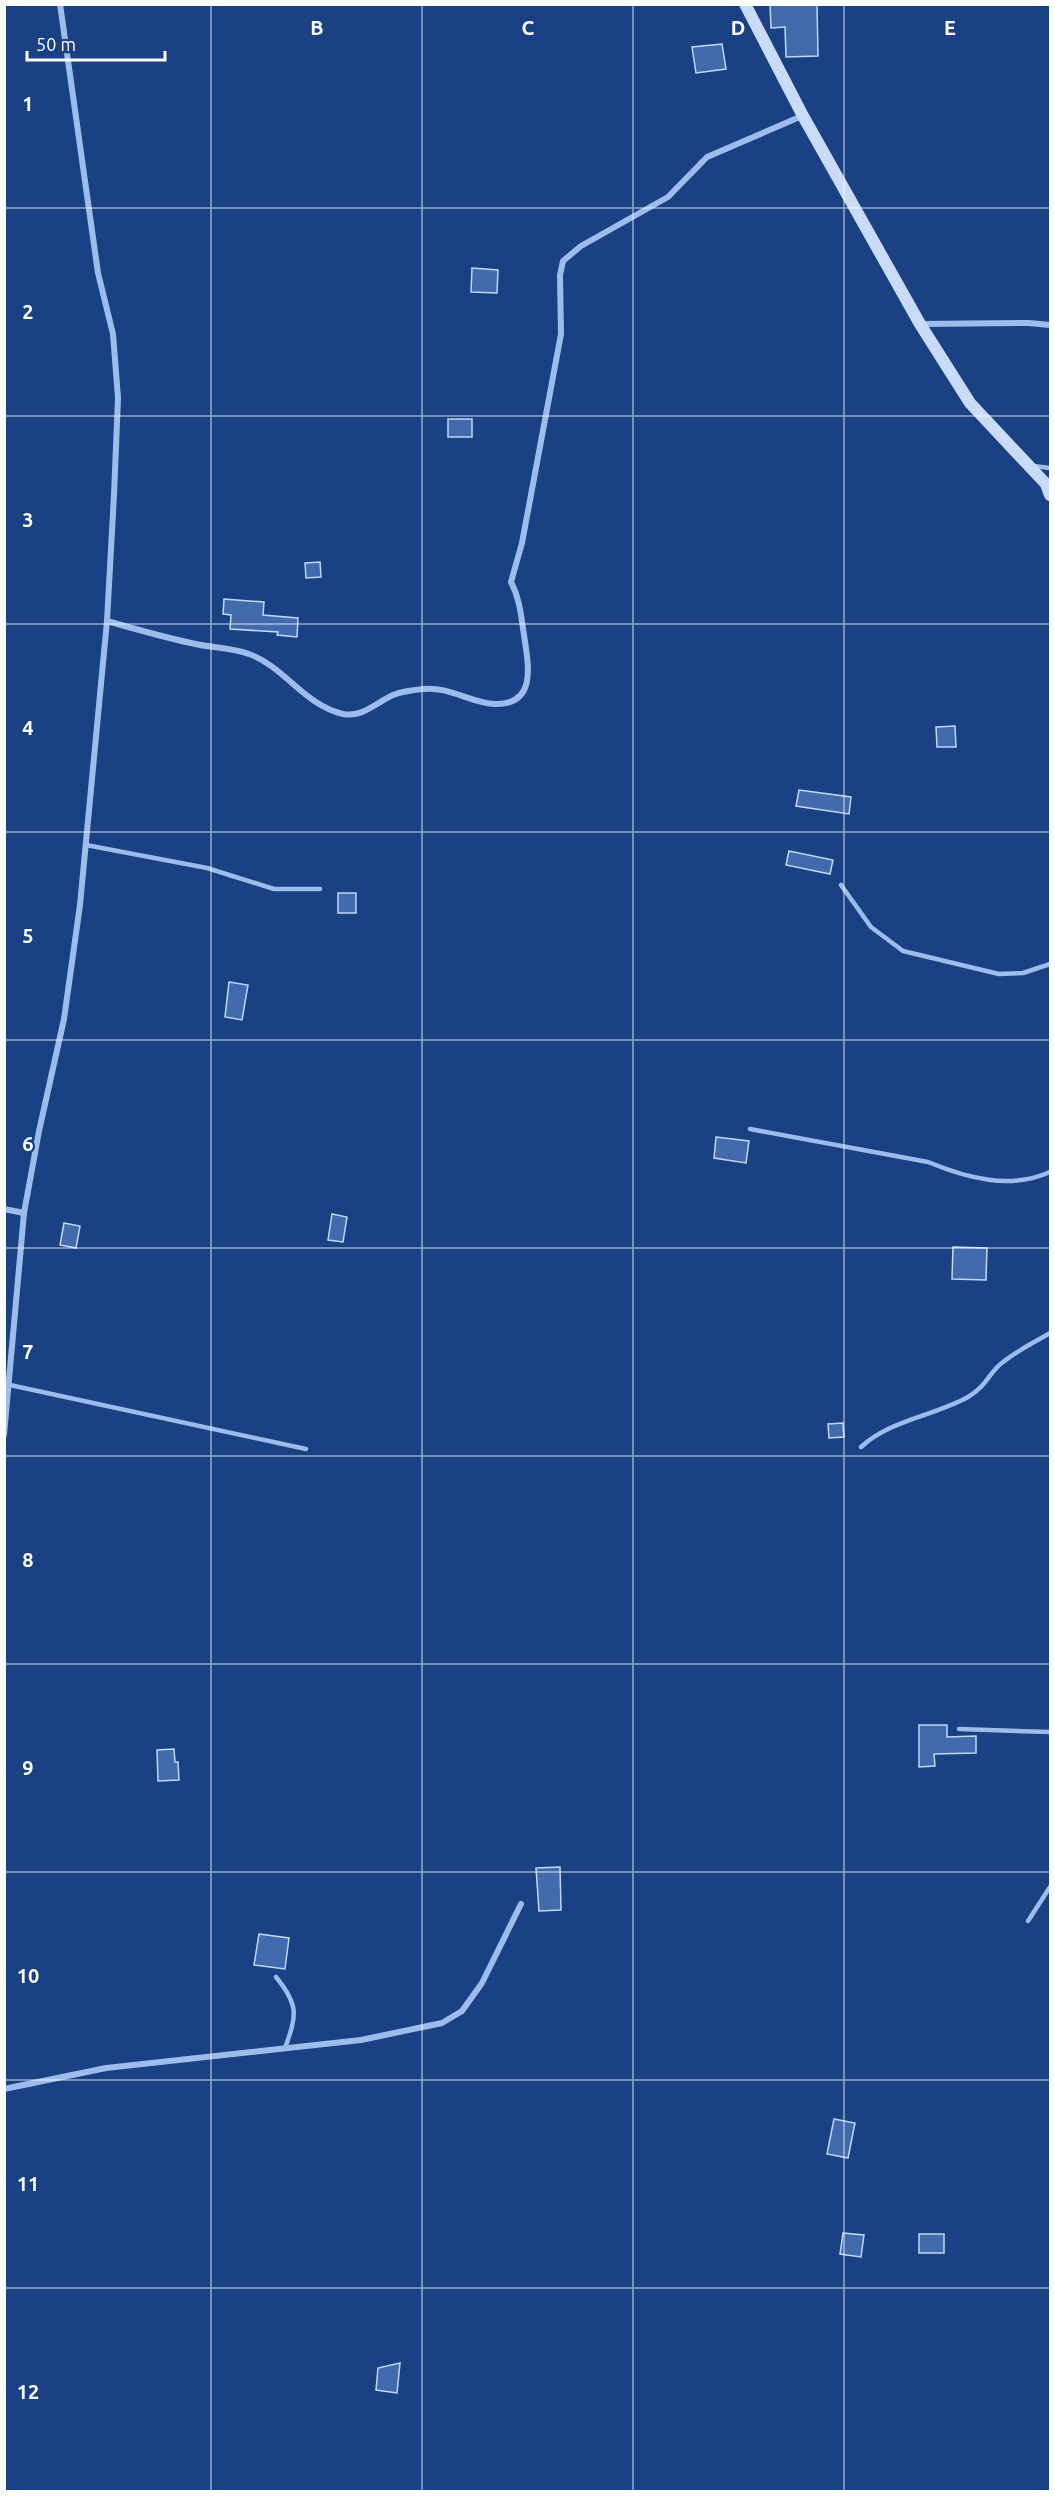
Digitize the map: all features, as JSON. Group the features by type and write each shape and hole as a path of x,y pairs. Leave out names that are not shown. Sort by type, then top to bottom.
{"street":[{"path":"4,1435 24,1213 39,1131 64,1019 86,845 107,621 118,398 112,334 98,273 60,4"},
{"path":"745,4 803,116 920,324 970,403 1049,489"},
{"path":"107,621 192,644 247,653 281,671 310,699 350,715 361,712 395,694 429,688 493,704 510,703 521,695 527,682 528,666 518,596 511,582 522,543 561,334 560,275 563,261 581,246 668,197 707,157 803,116"},
{"path":"920,324 1029,323 1050,325"},
{"path":"4,1209 24,1213"},
{"path":"4,2089 106,2068 361,2040 441,2023 462,2011 482,1983 521,1904"}],"lane":[{"path":"1028,466 1050,468"},
{"path":"86,845 207,868 274,889 320,889"},
{"path":"841,885 871,927 903,951 999,974 1023,973 1050,964"},
{"path":"750,1129 928,1162 951,1172 1002,1183 1036,1179 1050,1172"},
{"path":"861,1447 881,1431 952,1406 977,1392 986,1385 1001,1363 1050,1333"},
{"path":"10,1385 306,1449"},
{"path":"958,1729 1050,1732"},
{"path":"1028,1921 1050,1887"},
{"path":"276,1977 290,1993 294,2008 292,2029 285,2048"}],"building":[{"path":"817,4 818,56 786,57 785,27 771,28 770,5"},
{"path":"722,44 726,69 696,73 692,47"},
{"path":"472,268 498,270 497,293 471,292"},
{"path":"448,419 472,419 472,437 448,437"},
{"path":"320,562 321,577 306,578 305,563"},
{"path":"224,599 264,602 263,615 298,618 297,637 277,635 278,632 230,629 231,615 223,614"},
{"path":"955,726 956,747 937,747 936,727"},
{"path":"799,790 851,797 849,814 796,806"},
{"path":"789,851 833,860 830,874 786,865"},
{"path":"338,893 356,893 356,913 338,913"},
{"path":"229,982 248,985 242,1020 225,1017"},
{"path":"716,1137 749,1141 746,1163 714,1158"},
{"path":"332,1214 347,1217 343,1242 328,1240"},
{"path":"64,1223 80,1226 76,1248 60,1245"},
{"path":"953,1247 987,1248 986,1280 952,1279"},
{"path":"843,1423 844,1437 829,1438 828,1424"},
{"path":"919,1725 947,1725 947,1737 976,1736 976,1753 934,1754 935,1766 919,1767"},
{"path":"174,1749 175,1762 178,1762 179,1780 158,1781 157,1750"},
{"path":"560,1867 561,1910 539,1911 536,1868"},
{"path":"259,1934 289,1938 285,1969 254,1965"},
{"path":"834,2119 855,2123 848,2158 827,2154"},
{"path":"843,2233 864,2235 861,2257 840,2254"},
{"path":"919,2234 944,2234 944,2253 919,2253"},
{"path":"400,2363 397,2393 376,2390 378,2368"}]}
